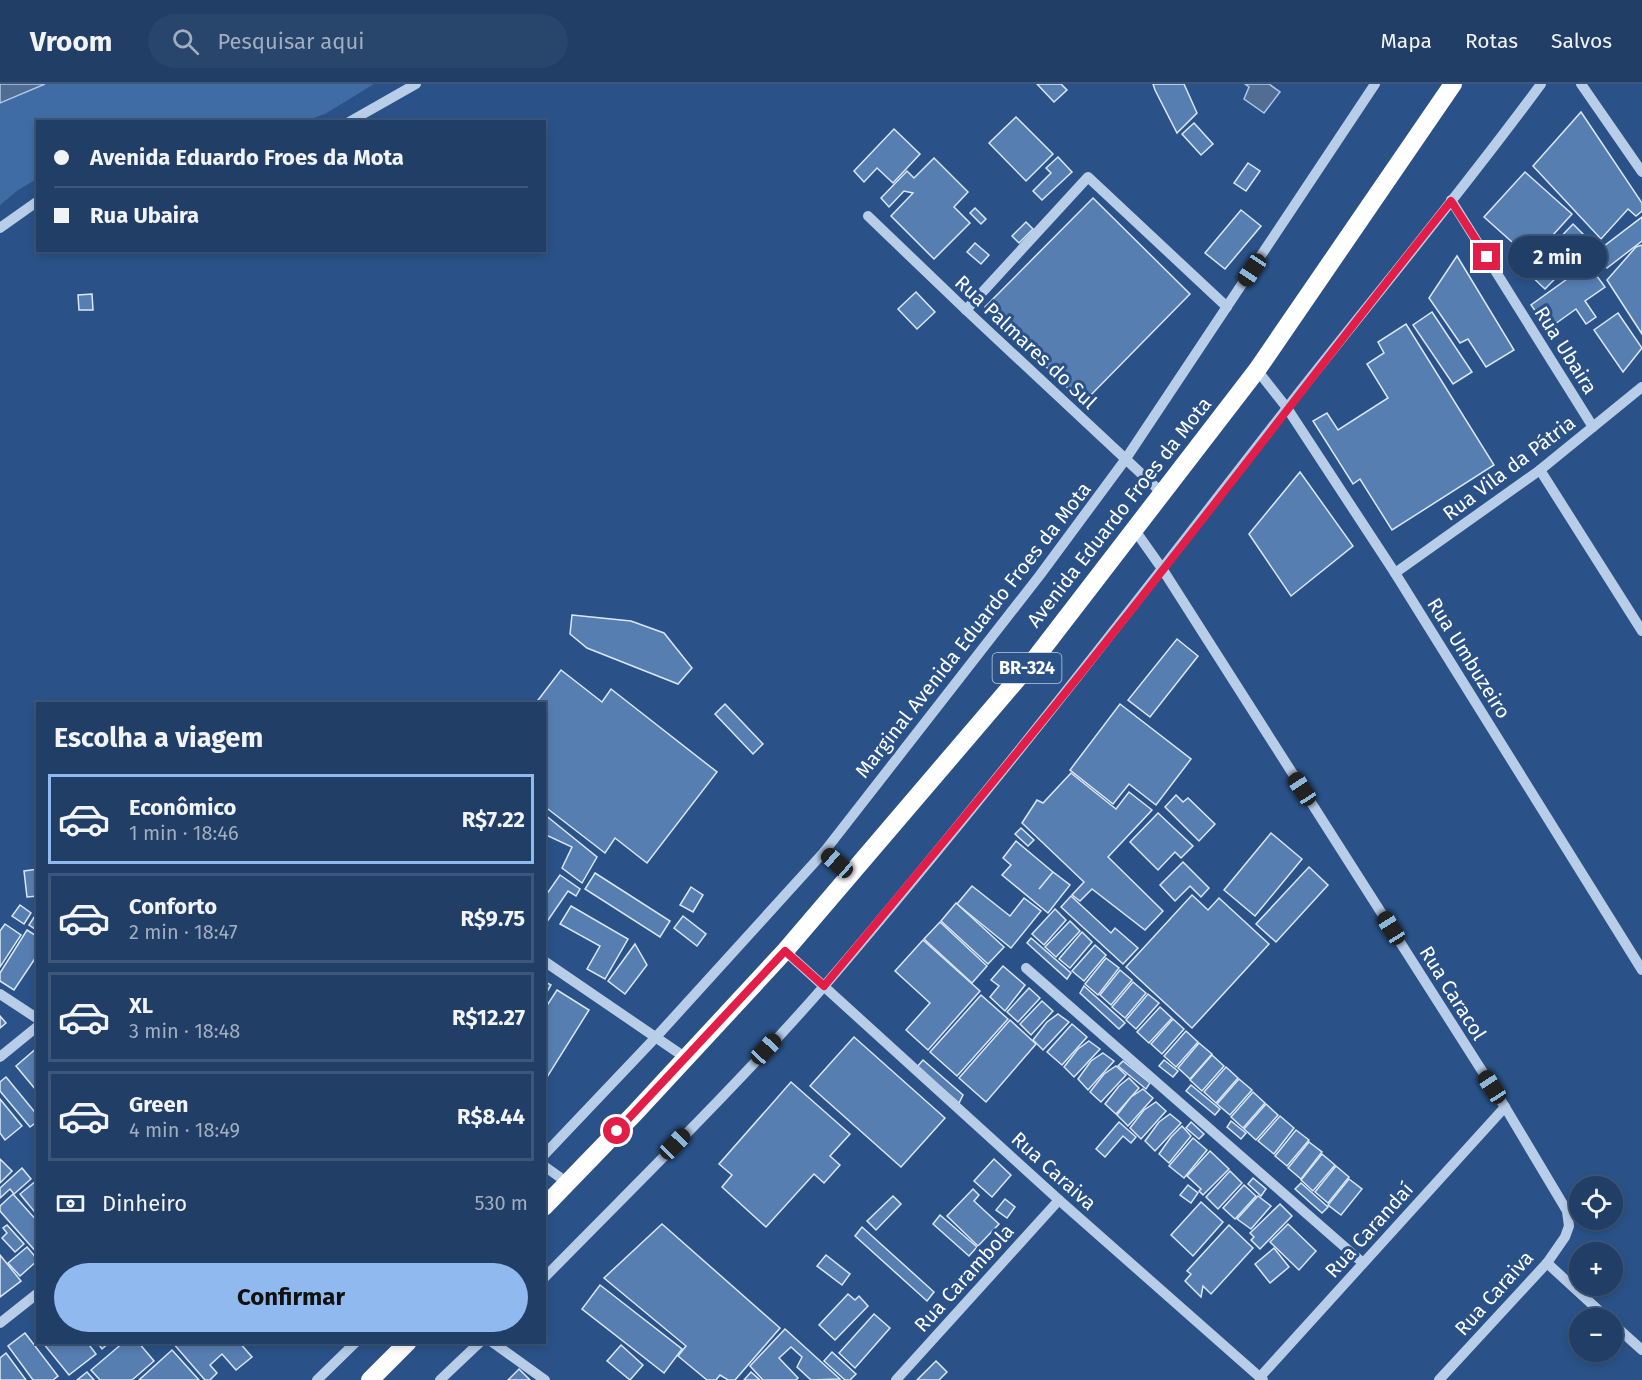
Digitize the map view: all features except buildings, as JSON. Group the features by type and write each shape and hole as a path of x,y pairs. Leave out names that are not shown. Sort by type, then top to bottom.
{"highway":[{"name":"Avenida Eduardo Froes da Mota","path":"546,1205 785,951 1037,656 1257,370 1453,84"},
{"path":"369,1380 406,1344"}],"street":[{"path":"353,120 416,84"},
{"name":"Marginal Avenida Eduardo Froes da Mota","path":"546,1153 656,1037 824,852 1040,575 1125,460 1375,84"},
{"path":"546,1276 708,1111 824,986 995,781 1163,570 1287,408 1508,130 1541,84"},
{"path":"1581,84 1642,172"},
{"path":"966,310 1088,177 1227,307"},
{"name":"Rua Ubaira","path":"1451,201 1593,427"},
{"path":"0,228 36,202"},
{"name":"Rua Palmares do Sul","path":"868,216 1161,493"},
{"name":"Rua Umbuzeiro","path":"1257,370 1287,408 1395,573 1642,970"},
{"name":"Rua Vila da Pátria","path":"1395,573 1540,471 1642,387"},
{"path":"1540,471 1642,631"},
{"name":"Rua Caracol","path":"1134,528 1505,1107 1567,1211 1569,1226"},
{"path":"824,852 851,875"},
{"name":"Rua Caraiva","path":"785,951 1059,1200 1261,1379"},
{"path":"546,962 686,1058"},
{"path":"1026,968 1363,1263"},
{"path":"0,994 36,1018"},
{"path":"0,1057 36,1028"},
{"name":"Rua Carandaí","path":"1261,1379 1505,1107"},
{"path":"546,1167 568,1183"},
{"name":"Rua Carambola","path":"896,1380 1059,1200"},
{"name":"Rua Caraiva","path":"1439,1380 1547,1263 1565,1237 1569,1226"},
{"path":"1547,1263 1597,1308"},
{"path":"0,1323 36,1295"},
{"path":"1623,1333 1642,1350"},
{"path":"317,1380 354,1344"},
{"path":"440,1380 478,1344"},
{"path":"495,1344 545,1380"}],"shaded area":[{"path":"0,84 374,84 325,114 308,120 36,120 36,180 18,190 0,205"},
{"path":"0,84 45,84 0,103"},
{"path":"1245,84 1269,84 1280,92 1264,113 1244,99 1249,87"}],"route":[{"path":"617,1131 785,951 824,986 1009,764 1451,201 1487,257"}]}
